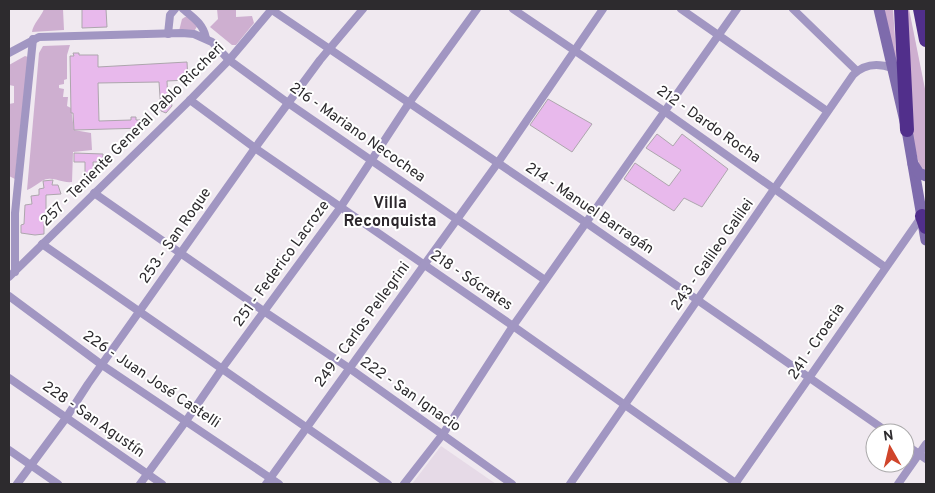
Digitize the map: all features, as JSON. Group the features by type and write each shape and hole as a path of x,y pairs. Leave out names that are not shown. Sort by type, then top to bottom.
{"highway":[{"path":"901,9 907,130"},
{"path":"920,9 926,40"}],"street":[{"name":"216 - Mariano Necochea","path":"183,9 199,22 204,28 206,38 229,60 288,103 545,280"},
{"name":"214 - Manuel Barragán","path":"272,9 876,423"},
{"name":"257 - Teniente General Pablo Riccheri","path":"12,274 190,100 229,60 272,9"},
{"name":"253 - San Roque","path":"17,484 66,418 254,148 329,49 363,9"},
{"name":"251 - Federico Lacroze","path":"140,484 340,208 408,103 477,9"},
{"name":"212 - Dardo Rocha","path":"513,9 664,111 885,267"},
{"name":"249 - Carlos Pellegrini","path":"268,481 422,265 497,164 603,9"},
{"path":"681,9 827,111"},
{"path":"404,484 443,434 513,326 737,9"},
{"path":"793,9 856,71 875,65 892,68"},
{"path":"880,9 907,130 926,240"},
{"path":"168,34 171,11"},
{"path":"9,53 39,36 194,34 206,38"},
{"path":"12,274 15,214 33,39"},
{"name":"243 - Galileo Galilei","path":"570,484 856,71"},
{"name":"218 - Sócrates","path":"190,100 254,148 513,326 736,484"},
{"path":"913,164 919,173 926,176"},
{"path":"919,200 926,189"},
{"name":"222 - San Ignacio","path":"94,193 181,252 264,312 349,368 512,484"},
{"name":"241 - Croacia","path":"736,484 885,267 924,221"},
{"path":"42,244 140,311 221,370 388,484"},
{"name":"226 - Juan José Castelli","path":"9,296 102,365 186,421 268,481 278,484"},
{"name":"228 - San Agustín","path":"9,378 162,484"},
{"path":"898,484 923,456 926,444"},
{"path":"9,450 58,484"}],"shaded area":[{"path":"44,9 63,9 64,30 32,32"},
{"path":"217,9 236,9 236,17 252,16 254,23 236,45 232,45 210,27 218,19"},
{"path":"884,9 893,9 898,81"},
{"path":"903,9 909,9 926,94 926,172 919,164 912,138"},
{"path":"185,17 198,25 193,33 179,31 182,19"},
{"path":"70,45 67,55 67,79 64,80 64,84 59,85 59,88 64,89 63,97 68,97 67,106 71,108 74,130 91,133 92,150 73,152 72,182 46,179 27,190 39,53 43,46"},
{"path":"25,56 28,57 15,179 9,176 9,104 14,103 14,86 9,85 9,65"},
{"path":"441,446 496,484 412,484"}],"building":[{"path":"82,9 106,9 107,27 82,28"},
{"path":"73,53 79,53 79,55 98,55 98,67 187,62 188,80 167,81 168,101 171,101 172,106 166,113 161,111 159,82 98,83 99,121 131,120 131,117 136,117 136,120 144,120 144,128 74,130 73,113 71,113 70,56 74,56"},
{"path":"548,99 592,124 572,152 530,125"},
{"path":"657,134 673,146 682,134 728,169 702,207 684,198 674,211 624,179 635,163 669,186 681,170 646,148"},
{"path":"74,153 103,154 103,162 93,162 94,179 85,179 85,162 74,162"},
{"path":"53,180 52,185 58,185 61,194 46,195 46,209 49,211 50,217 44,220 44,234 21,233 21,225 24,224 25,205 32,204 31,196 39,195 39,189 44,188 43,181"}],"district":[{"name":"Villa Reconquista","path":"390,213"}]}
